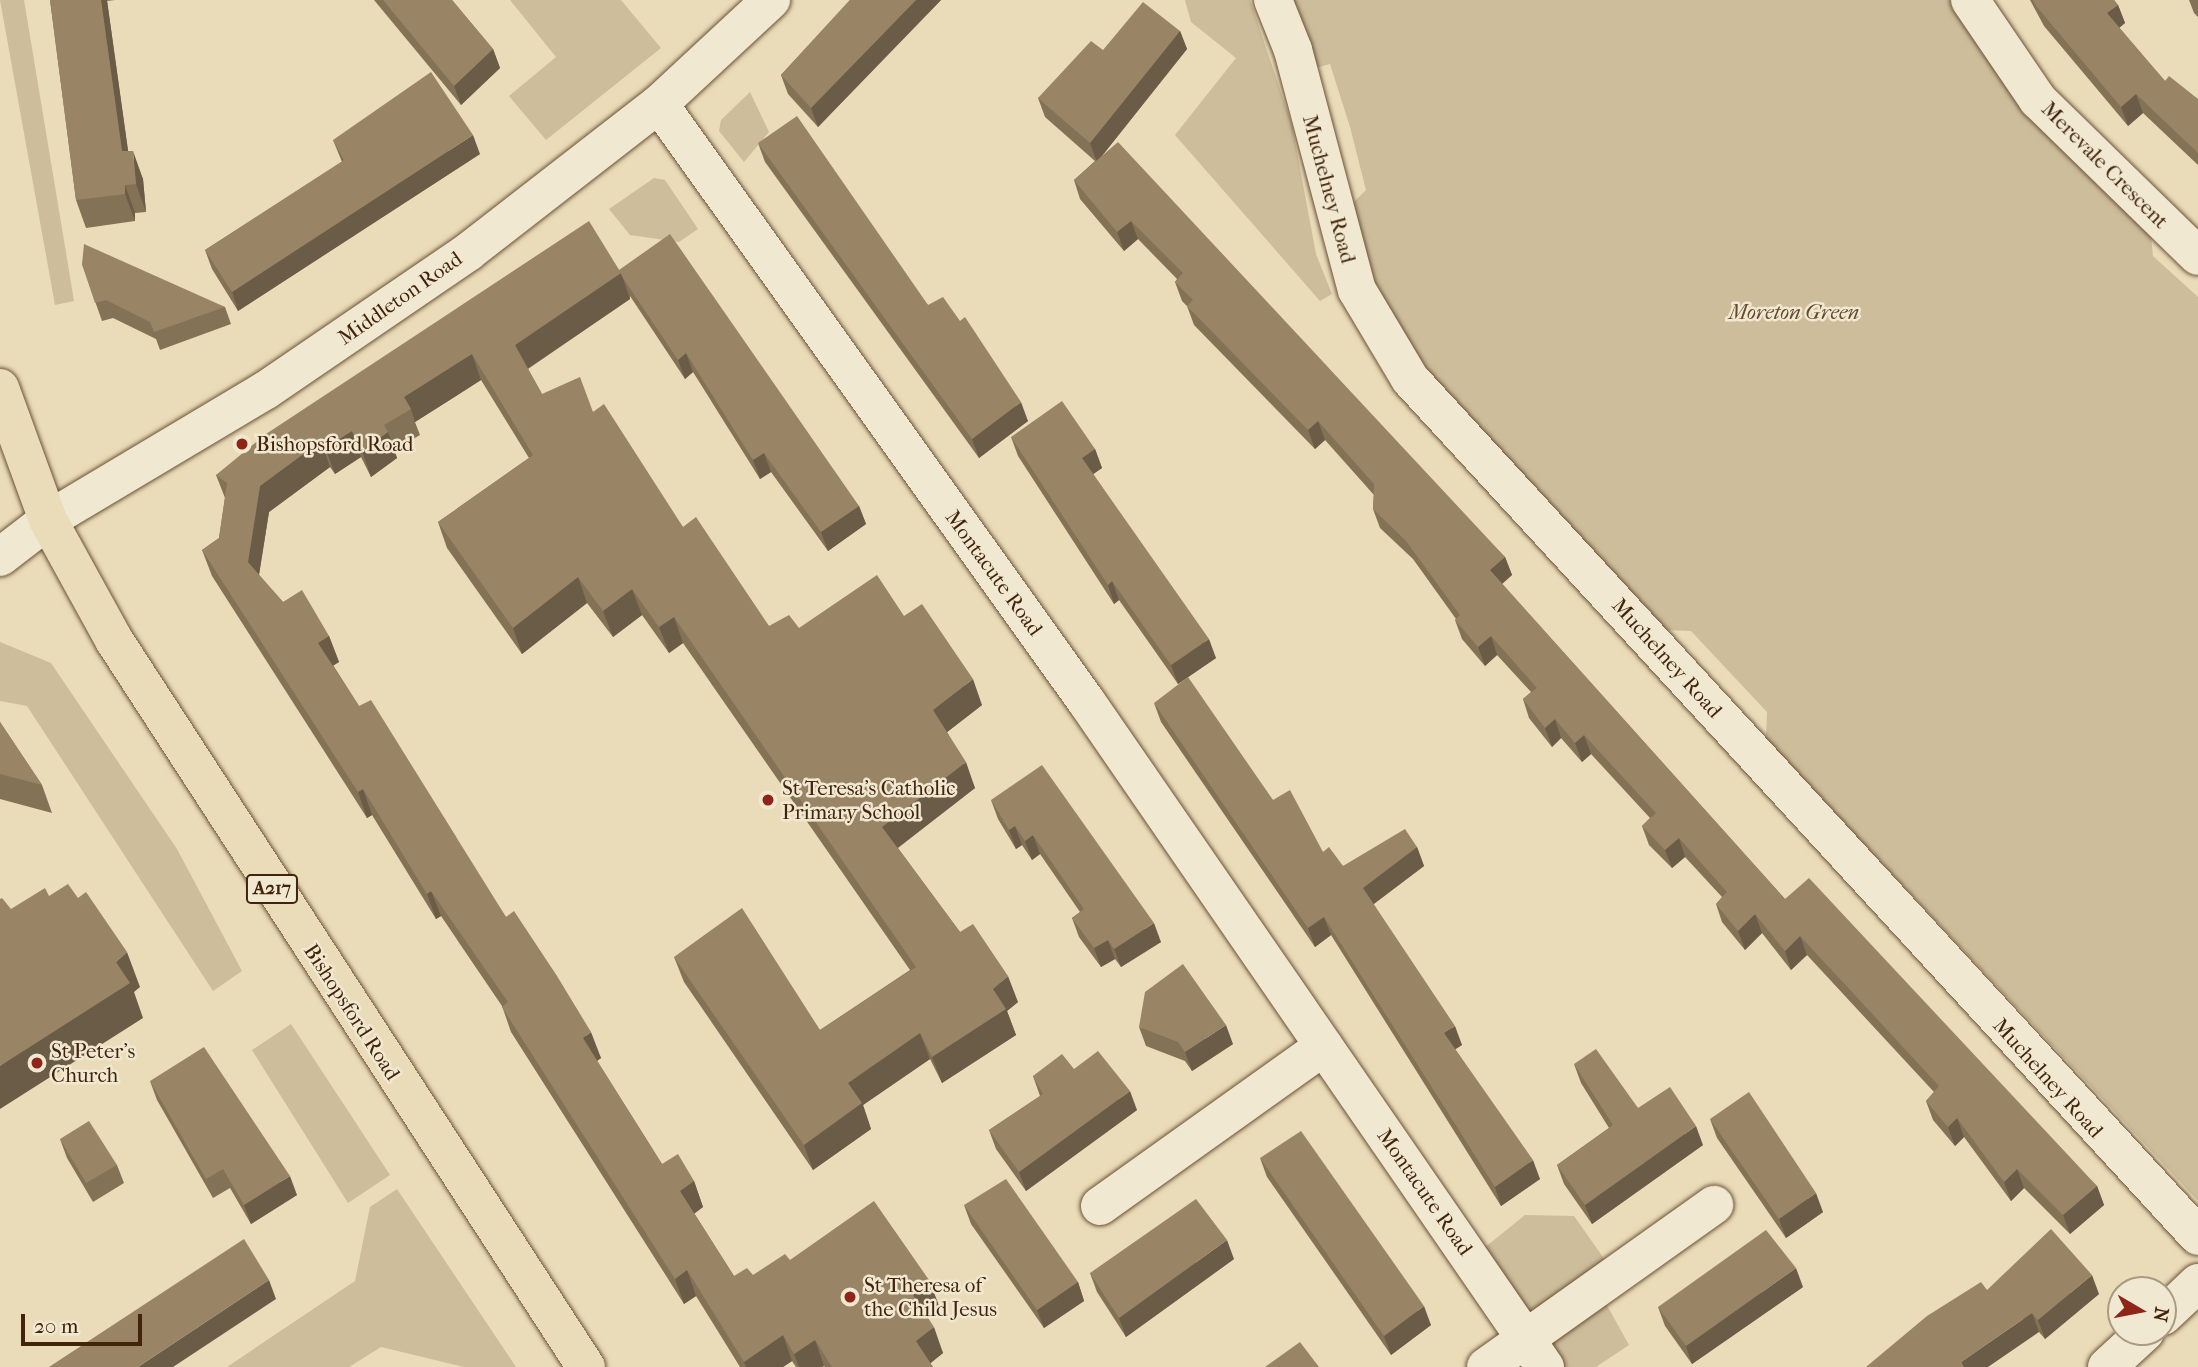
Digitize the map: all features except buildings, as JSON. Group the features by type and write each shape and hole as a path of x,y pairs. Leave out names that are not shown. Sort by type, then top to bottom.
{"main road":[{"name":"Bishopsford Road","path":"0,388 47,520 200,780 586,1367"}],"street":[{"name":"Middleton Road","path":"0,557 47,520 381,312 659,104 771,0"},
{"name":"Muchelney Road","path":"1273,0 1293,50 1357,290 1410,379 2198,1236"},
{"name":"Merevale Crescent","path":"1970,0 2039,100 2198,256"},
{"name":"Montacute Road","path":"659,104 1325,1046 1536,1353"},
{"path":"1100,1206 1325,1046"},
{"path":"1486,1367 1536,1353 1714,1205"},
{"path":"2177,1303 2198,1283"},
{"path":"2107,1367 2130,1346"}],"green space":[{"path":"0,0 24,0 74,301 55,305"},
{"path":"510,0 621,0 661,48 546,140 509,96 556,57"},
{"path":"1185,0 1250,0 1292,125 1316,254 1332,294 1320,301 1175,135 1236,58 1191,22"},
{"name":"Moreton Green","path":"1291,0 1953,0 2150,227 2153,256 2198,297 2198,1201 1766,739 1767,712 1691,631 1664,630 1422,369 1377,301 1346,210 1366,190 1350,127 1330,64 1315,68"},
{"path":"750,92 769,132 744,162 719,131 721,120"},
{"path":"654,178 665,180 698,229 679,242 630,235 609,209"},
{"path":"0,642 51,663 177,849 242,971 213,991 27,706 0,701"},
{"path":"291,1024 390,1175 348,1203 252,1050"},
{"path":"397,1189 516,1367 464,1367 381,1347 349,1367 227,1367 355,1281 370,1207"},
{"path":"1525,1215 1574,1216 1610,1267 1594,1282 1629,1345 1596,1367 1553,1367 1478,1253"}],"place":[{"name":"Bishopsford Road","path":"242,444"},
{"name":"St Teresa's Catholic Primary School","path":"768,800"},
{"name":"St Peter's Church","path":"37,1063"},
{"name":"St Theresa of the Child Jesus","path":"850,1297"}]}
